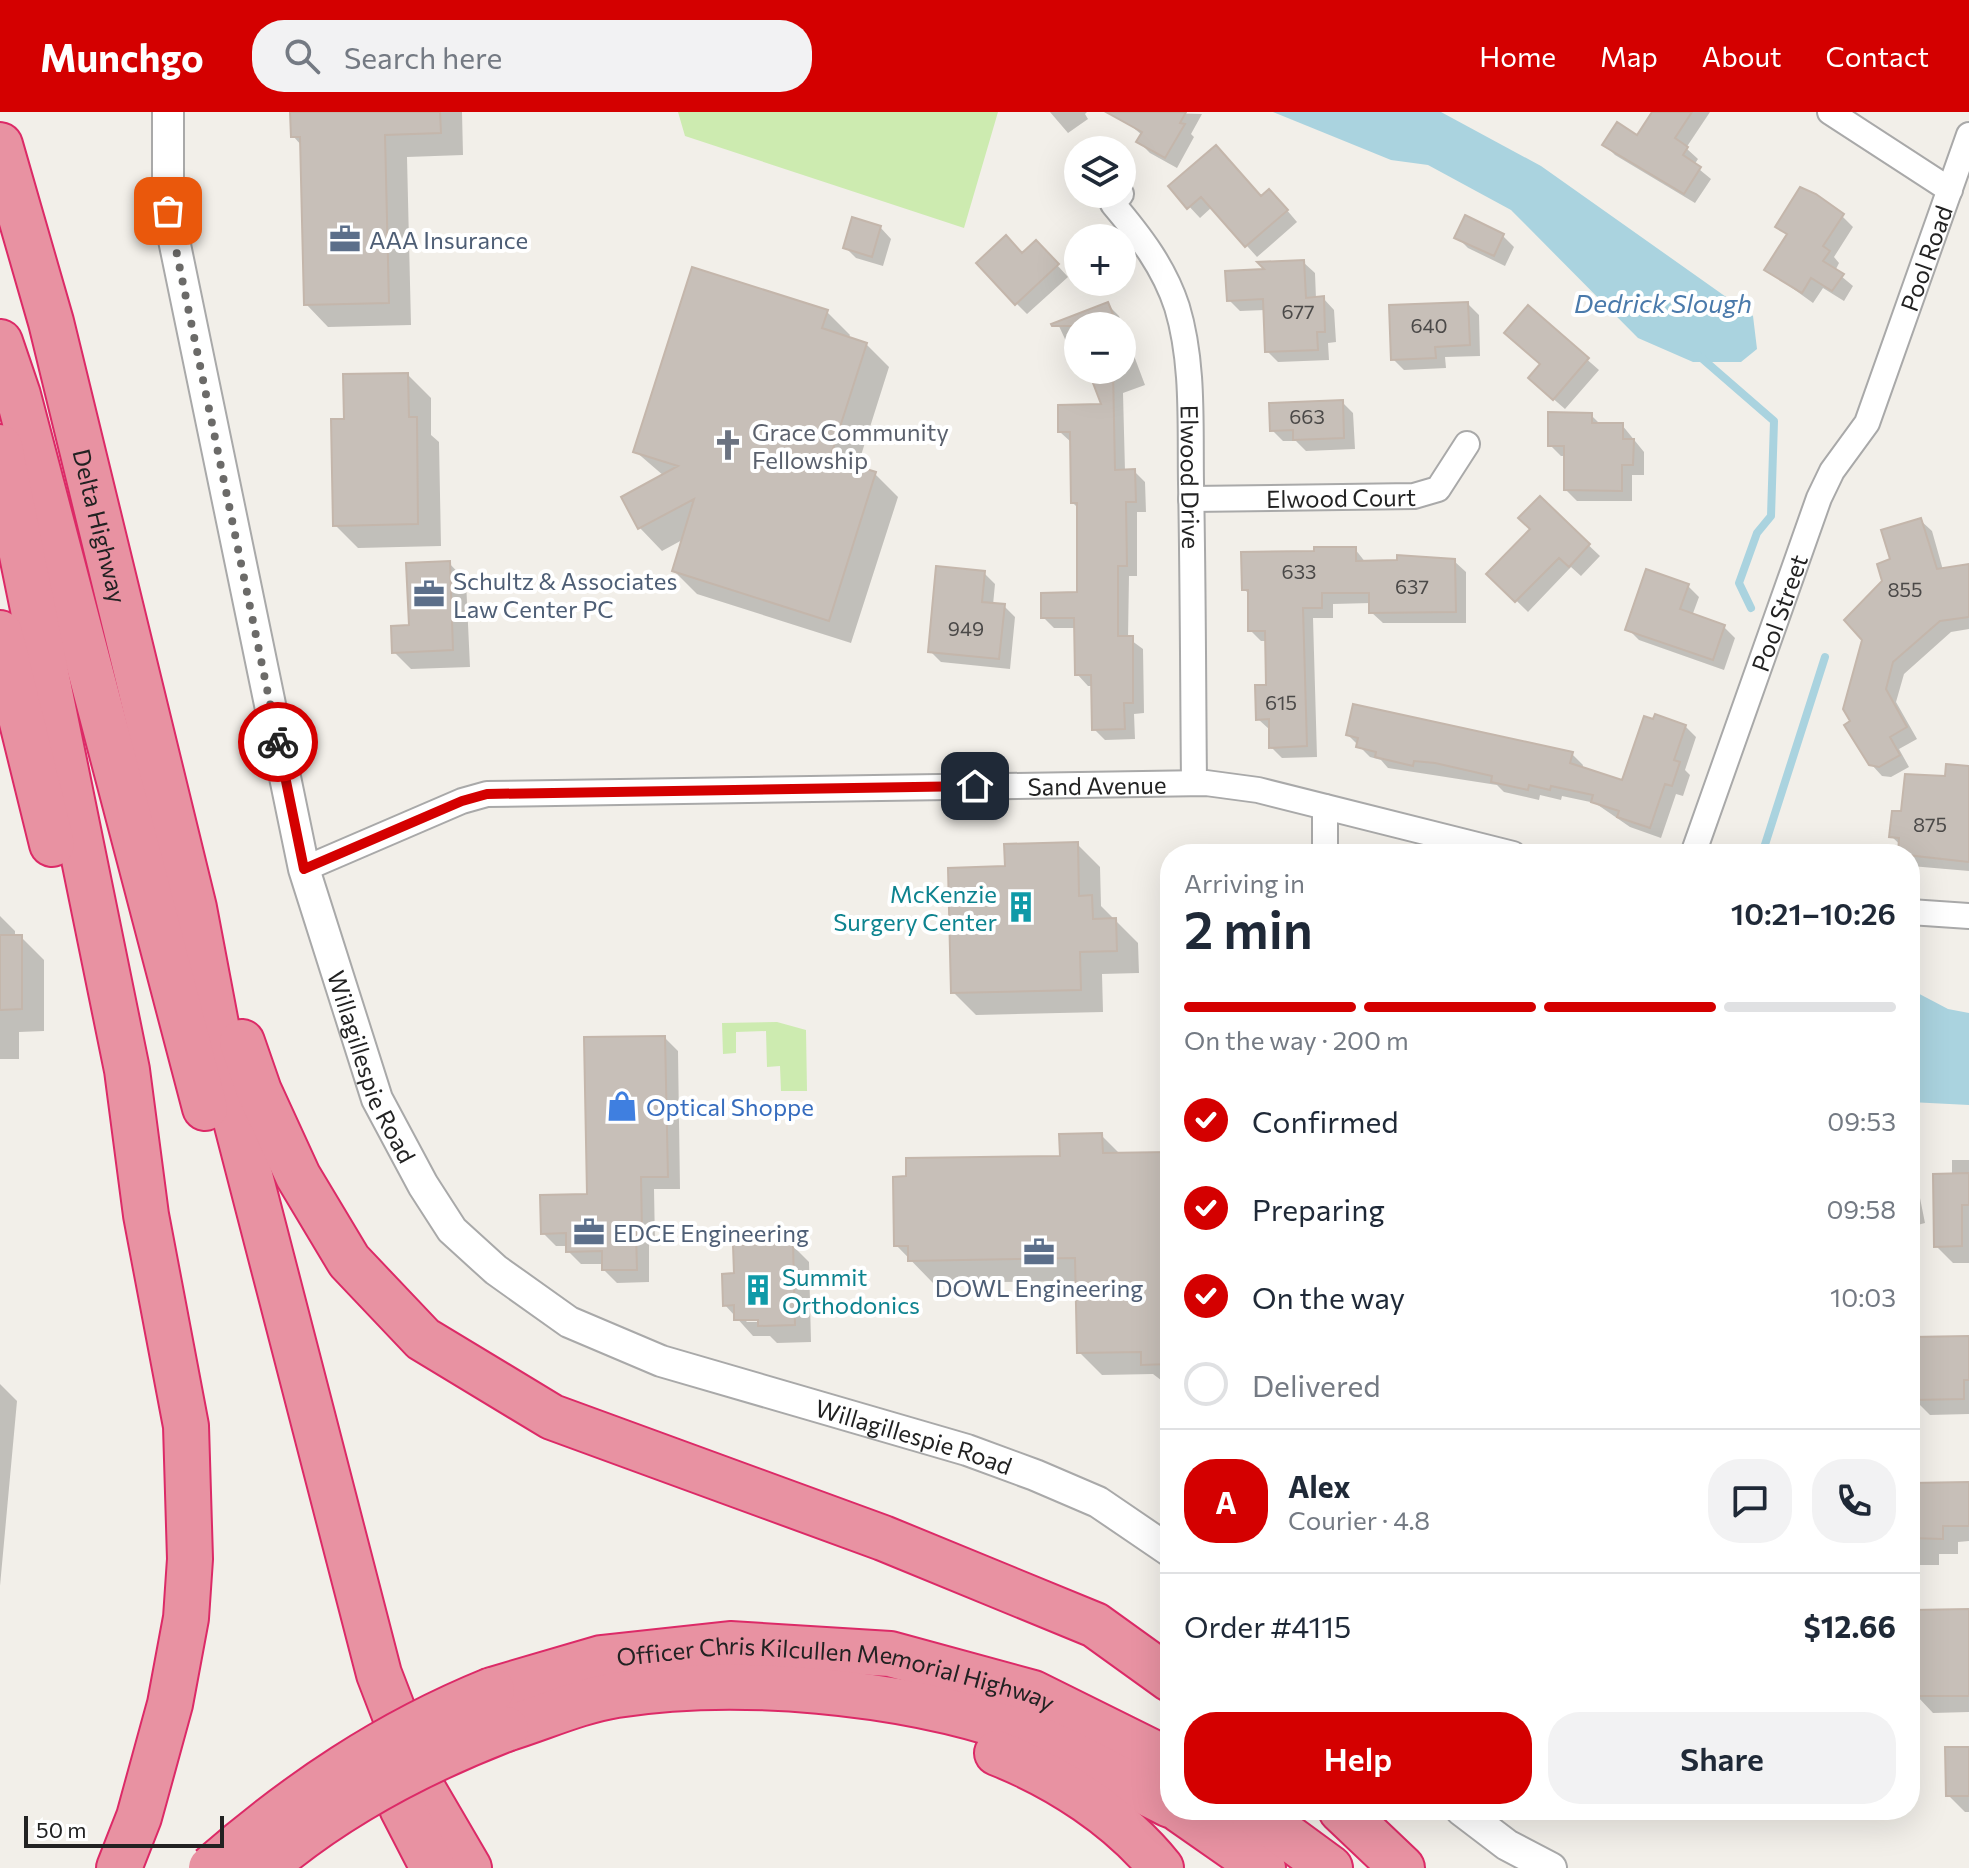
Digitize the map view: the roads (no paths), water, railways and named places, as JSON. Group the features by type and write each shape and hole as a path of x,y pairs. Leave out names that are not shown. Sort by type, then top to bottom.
{"highway":[{"name":"Delta Highway","path":"0,145 51,322 194,908"},
{"path":"0,342 18,395 114,759 357,1700 382,1768 433,1868"},
{"path":"0,447 127,1070 146,1215 186,1426 190,1559 186,1618 170,1704 139,1817 119,1868"},
{"path":"0,633 105,1073 146,1215"},
{"path":"194,908 259,1091 298,1176 349,1261 423,1339 552,1417 883,1538 1095,1625 1160,1672"},
{"path":"194,908 230,1098 379,1674 424,1791 469,1868"},
{"name":"Officer Chris Kilcullen Memorial Highway","path":"499,1710 601,1658 730,1644 890,1654 1033,1693 1160,1756"},
{"name":"Officer Chris Kilcullen Memorial Highway","path":"499,1710 731,1684 870,1699 942,1711 1019,1731 1160,1800"},
{"path":"870,1699 1019,1761 1117,1822 1161,1868"},
{"path":"211,1868 277,1812 368,1750 411,1725 499,1710"},
{"path":"264,1868 336,1814 499,1710"},
{"path":"1194,1820 1263,1868"},
{"path":"1265,1820 1330,1868"},
{"path":"1352,1820 1402,1868"}],"street":[{"name":"Willagillespie Road","path":"168,112 168,211 304,869 377,1099 423,1185 452,1230 496,1270 569,1322 648,1355 967,1450 1035,1475 1098,1502 1160,1544"},
{"path":"1830,112 1950,190"},
{"name":"Pool Road","path":"1883,381 1969,135"},
{"name":"Elwood Drive","path":"1116,208 1157,262 1172,293 1182,328 1189,401 1194,783"},
{"name":"Pool Street","path":"1697,844 1819,498 1832,471 1867,423 1883,381"},
{"name":"Elwood Court","path":"1191,499 1414,496 1438,489 1467,444"},
{"name":"Sand Avenue","path":"304,869 462,801 487,794 1194,783 1258,790 1473,844"},
{"path":"1325,807 1325,844"},
{"path":"1920,913 1969,916"},
{"path":"1473,1820 1497,1839 1551,1868"}],"water":[{"name":"Dedrick Slough","path":"1273,112 1441,112 1541,166 1753,316 1757,349 1741,362 1693,362 1638,338 1511,210 1428,165 1391,160"},
{"path":"1920,994 1948,1009 1969,1013 1969,1105 1920,1103"}],"waterway":[{"name":"Dedrick Slough","path":"1698,355 1774,421 1771,516 1757,533 1739,583 1751,608"},
{"name":"Dedrick Slough","path":"1765,844 1825,657"}],"place":[{"name":"AAA Insurance","path":"345,239"},
{"name":"Grace Community Fellowship","path":"728,445"},
{"name":"Schultz & Associates Law Center PC","path":"429,594"},
{"name":"McKenzie Surgery Center","path":"1021,907"},
{"name":"Optical Shoppe","path":"622,1106"},
{"name":"EDCE Engineering","path":"589,1232"},
{"name":"DOWL Engineering","path":"1039,1252"},
{"name":"Summit Orthodonics","path":"758,1290"}]}
